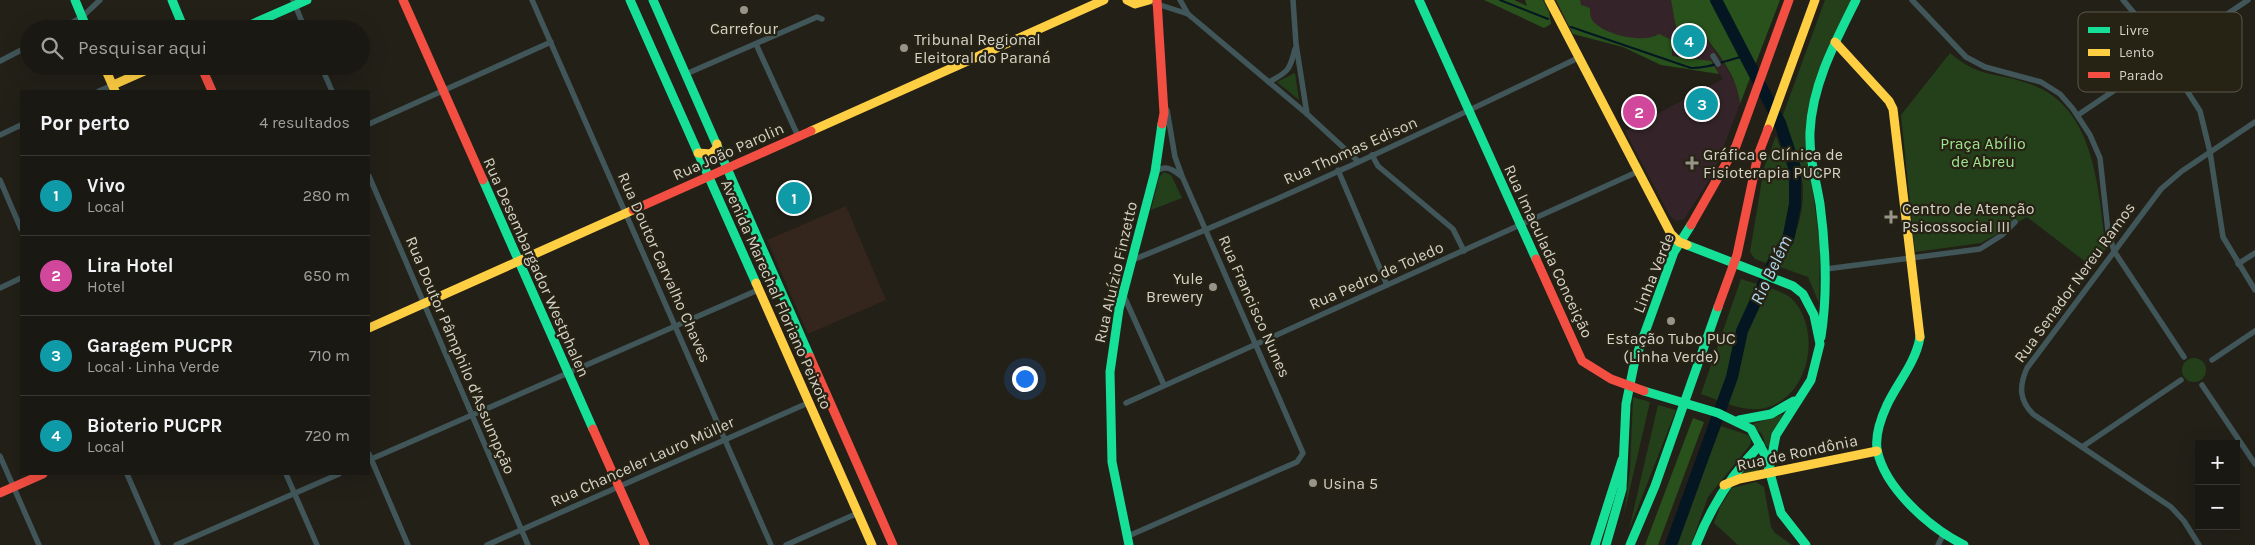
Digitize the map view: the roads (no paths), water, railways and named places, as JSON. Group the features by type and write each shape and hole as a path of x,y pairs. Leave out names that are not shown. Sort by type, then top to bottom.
{"main road":[{"path":"75,0 84,20"},
{"path":"172,0 180,20"},
{"path":"259,20 294,3 306,0"},
{"name":"Rua Desembargador Westphalen","path":"403,0 645,545"},
{"name":"Avenida Marechal Floriano Peixoto","path":"630,0 872,545"},
{"name":"Avenida Marechal Floriano Peixoto","path":"653,0 894,545"},
{"name":"Rua João Parolin","path":"370,328 1102,0"},
{"path":"1126,0 1135,4 1153,2"},
{"name":"Rua Imaculada Conceição","path":"1419,0 1468,112 1582,360 1602,376 1738,420 1754,431 1780,509 1790,527 1806,545"},
{"path":"1549,0 1662,220 1679,242 1782,280 1798,290 1806,299 1816,323 1820,344"},
{"name":"Linha Verde","path":"1606,545 1620,500 1629,385 1650,317 1679,242 1725,170 1736,146 1789,0"},
{"path":"1630,545 1655,486 1734,263 1742,237 1755,166 1769,122 1815,0"},
{"path":"1769,473 1776,435 1814,373 1820,344 1825,310 1826,269 1822,218 1809,135 1814,105 1835,42 1856,0"},
{"name":"Rua Francisco Nunes","path":"1153,2 1165,95"},
{"path":"1835,42 1890,101 1893,109 1920,325 1919,344 1880,416 1876,437 1876,451 1889,480 1928,524 1943,536 1964,545"},
{"path":"108,75 114,88 139,75"},
{"path":"205,75 212,90"},
{"name":"Rua Aluízio Finzetto","path":"1128,541 1112,462 1109,395 1114,334 1122,292 1154,172 1164,113 1165,95"},
{"path":"698,153 702,155 711,154 717,144"},
{"name":"Rua Imaculada Conceição","path":"1738,420 1771,414 1798,398"},
{"path":"1696,545 1710,509 1724,485 1735,470 1760,445"},
{"path":"1595,545 1625,450"},
{"name":"Rua de Rondônia","path":"1724,485 1739,479 1876,451"},
{"path":"0,493 41,475"}],"street":[{"path":"77,20 100,0"},
{"name":"Rua Doutor Carvalho Chaves","path":"532,0 772,545"},
{"path":"1180,0 1188,14 1307,114 1358,161"},
{"path":"1293,0 1296,44 1307,114"},
{"path":"1912,0 1966,57 1985,67 2041,82 2060,94 2078,115 2090,135 2100,158 2108,231 2114,251 2184,357"},
{"path":"2123,0 2133,12"},
{"path":"2230,12 2248,0"},
{"path":"1153,2 1188,14"},
{"path":"294,3 301,20"},
{"path":"686,74 817,17 822,20"},
{"path":"370,124 551,42"},
{"path":"756,44 798,136"},
{"path":"1269,82 1286,73 1291,67 1296,44"},
{"path":"0,61 20,51"},
{"path":"1713,56 1718,64"},
{"name":"Rua Thomas Edison","path":"1130,261 1205,230 1468,112 1578,58"},
{"path":"325,75 332,90"},
{"path":"2078,115 2112,92"},
{"path":"2188,92 2200,111 2210,152 2220,229 2226,245 2255,290"},
{"name":"Rua Francisco Nunes","path":"1128,541 1297,462 1302,456 1302,447 1182,176 1170,136 1165,95"},
{"name":"Rua Senador Nereu Ramos","path":"2199,545 2184,521 2171,507 2028,409 2022,398 2021,383 2027,368 2166,184 2255,122"},
{"path":"0,134 20,125"},
{"path":"1372,155 1378,166 1453,229 1464,251"},
{"path":"1154,172 1162,167 1170,167 1182,176"},
{"path":"1338,170 1388,285"},
{"name":"Rua Pedro de Toledo","path":"1126,403 1637,172"},
{"name":"Rua Doutor Pâmphilo d'Assumpção","path":"370,178 528,545"},
{"path":"0,180 20,227"},
{"path":"0,197 6,194"},
{"path":"1826,269 1980,249 2002,235 2015,222"},
{"path":"2238,264 2255,253"},
{"path":"0,288 20,278"},
{"path":"408,545 370,458 758,290"},
{"path":"1122,292 1164,385"},
{"path":"2212,360 2255,331"},
{"path":"2082,447 2182,380"},
{"path":"2202,385 2255,464"},
{"name":"Rua Chanceler Lauro Müller","path":"487,545 808,403"},
{"path":"0,456 39,545"},
{"path":"128,475 158,545"},
{"path":"286,475 317,545"},
{"path":"176,545 337,475"},
{"path":"786,545 858,513"},
{"path":"1938,545 1943,536"}],"waterway":[{"path":"1500,0 1548,19"},
{"name":"Rio Belém","path":"1671,545 1732,377 1742,331 1776,257 1788,240 1795,205 1795,168 1780,123 1716,0"},
{"path":"1571,27 1691,68 1705,67 1746,56"}],"place":[{"name":"Carrefour","path":"744,10"},
{"name":"Bioterio PUCPR","path":"1689,41"},
{"name":"Tribunal Regional Eleitoral do Paraná","path":"904,48"},
{"name":"Garagem PUCPR","path":"1702,104"},
{"name":"Lira Hotel","path":"1639,112"},
{"name":"Gráfica e Clínica de Fisioterapia PUCPR","path":"1692,163"},
{"name":"Vivo","path":"794,198"},
{"name":"Centro de Atenção Psicossocial III","path":"1891,217"},
{"name":"Yule Brewery","path":"1213,287"},
{"name":"Estação Tubo PUC (Linha Verde)","path":"1671,321"},
{"name":"Usina 5","path":"1313,483"}],"park label":[{"name":"Praça Abílio de Abreu","path":"1983,152"}]}
